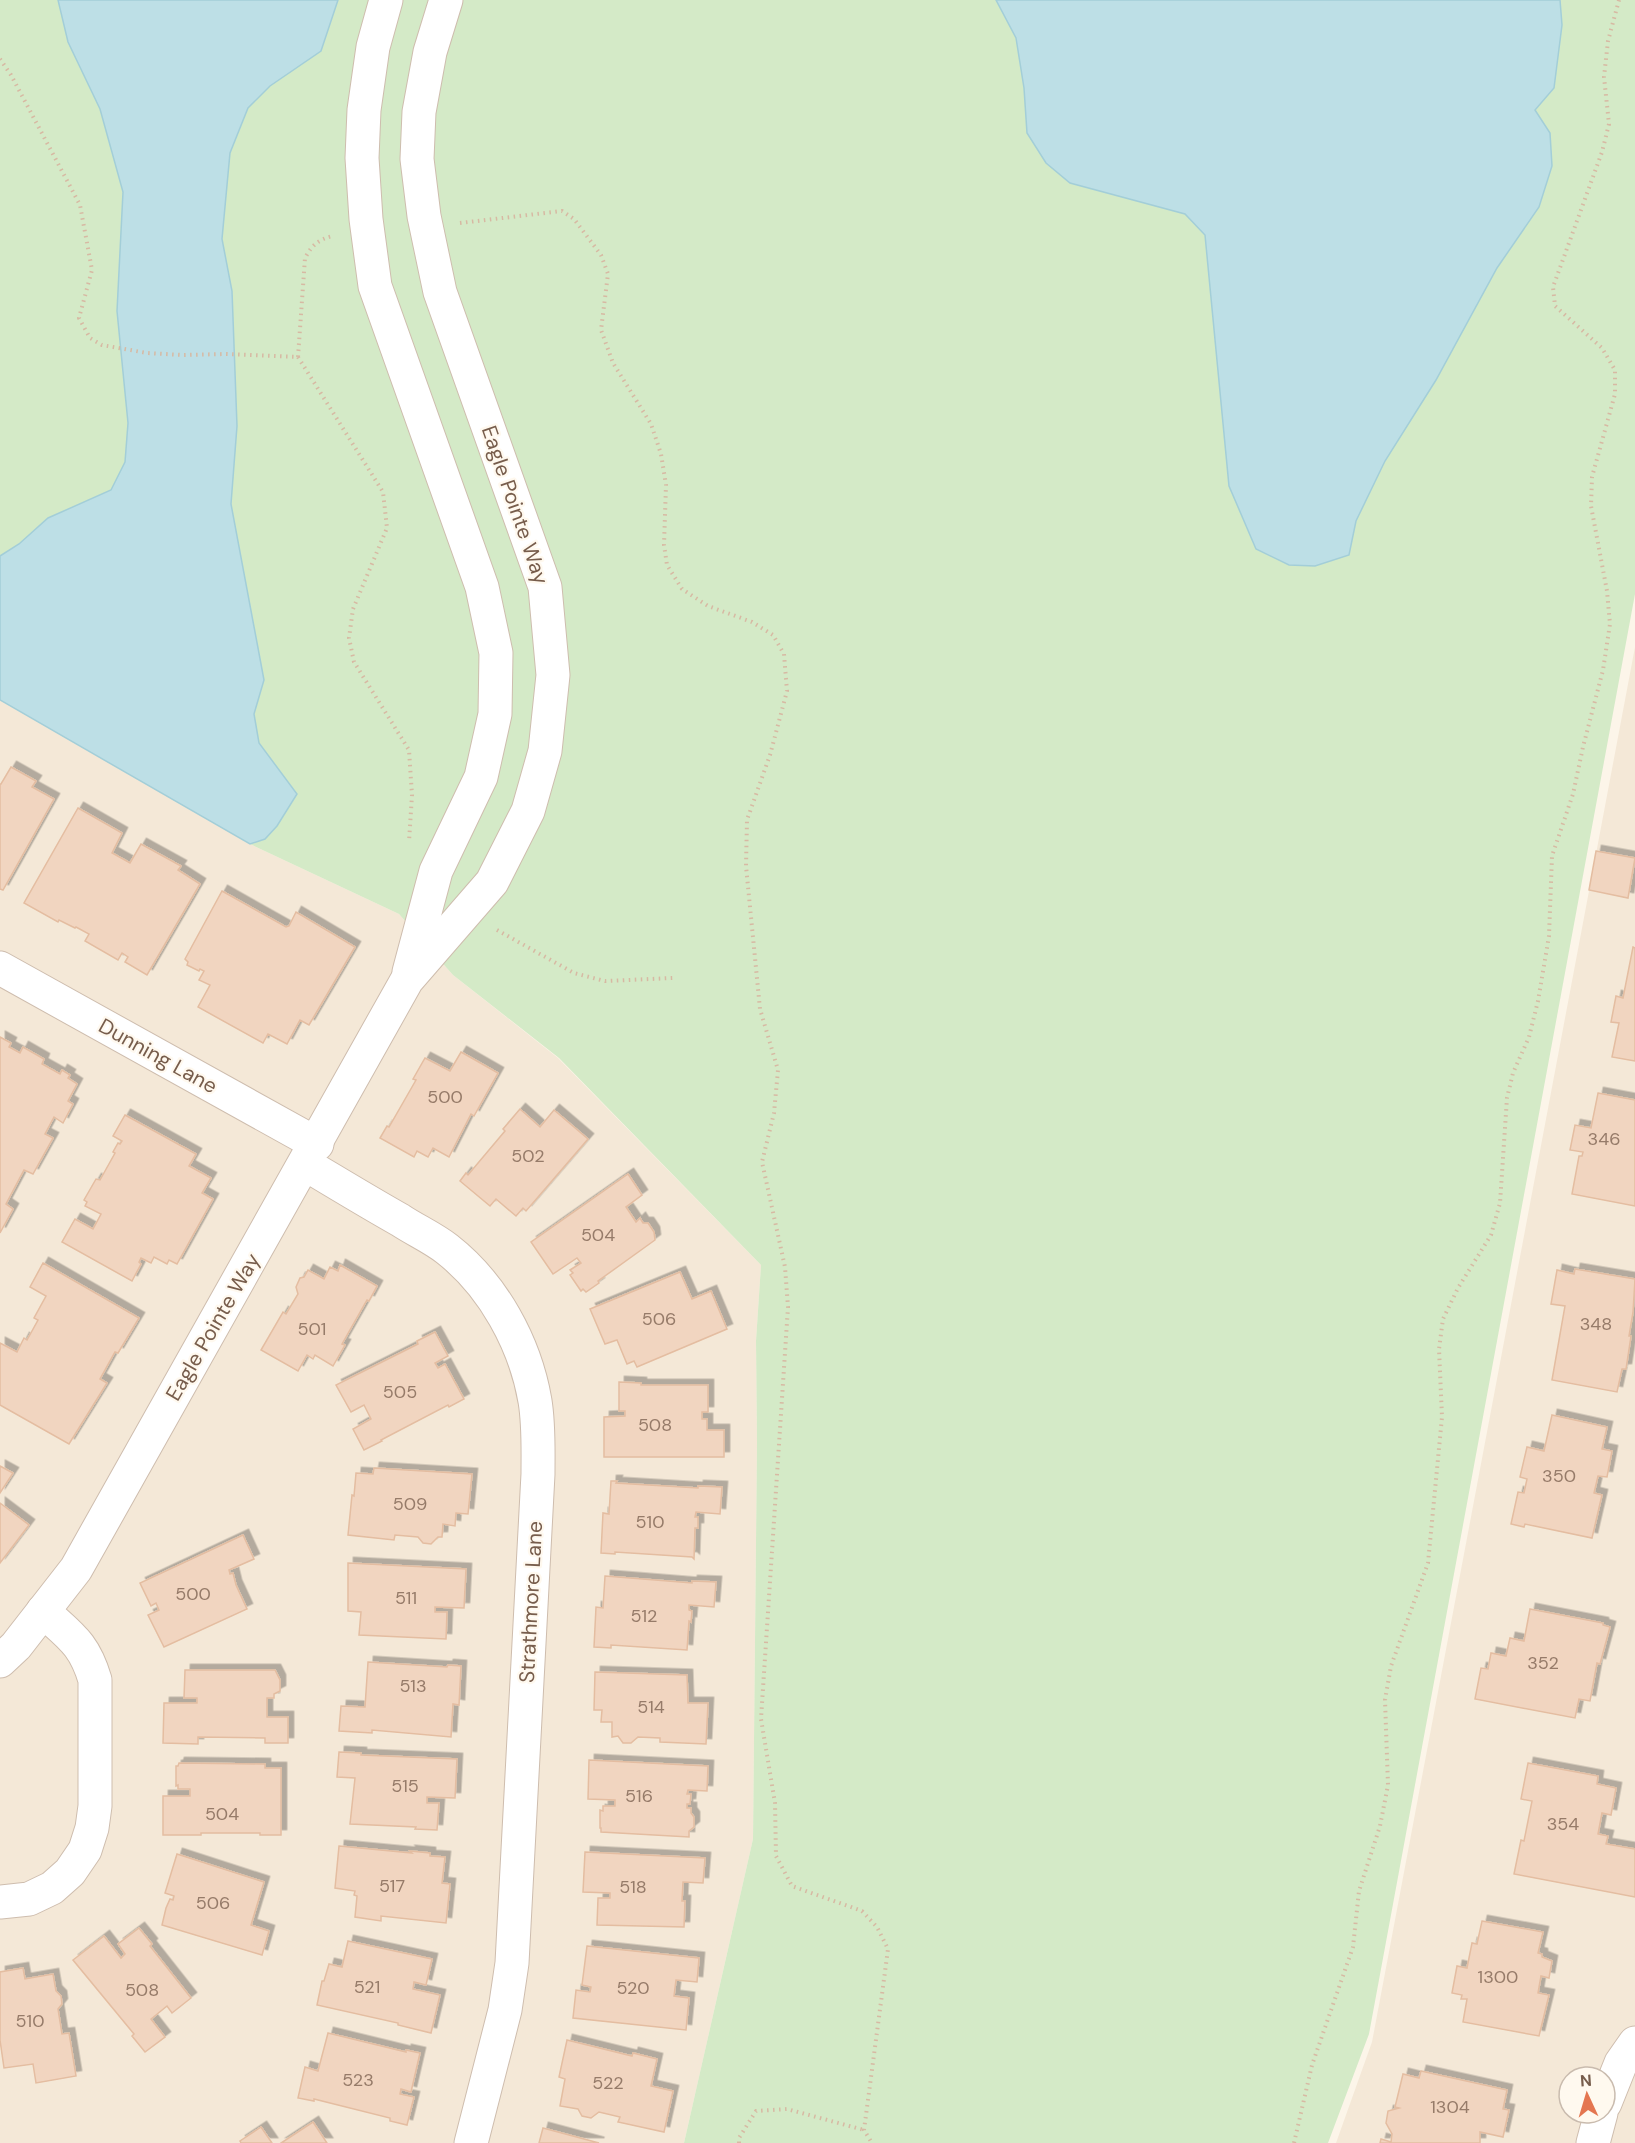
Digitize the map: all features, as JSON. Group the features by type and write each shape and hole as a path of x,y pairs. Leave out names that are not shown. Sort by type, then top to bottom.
{"street":[{"name":"Eagle Pointe Way","path":"386,0 373,47 364,110 363,158 368,233 375,286 482,587 496,653 495,714 481,777 436,872 407,980"},
{"name":"Eagle Pointe Way","path":"0,1661 16,1646 76,1569 407,980 492,882 528,811 545,751 553,675 545,587 440,292 426,226 417,159 419,112 430,52 446,0"},
{"name":"Dunning Lane","path":"0,968 311,1154"},
{"name":"Strathmore Lane","path":"311,1154 446,1248 471,1270 495,1302 513,1333 535,1400 539,1438 538,1474 512,1963 505,2010 471,2143"},
{"path":"0,1902 29,1899 52,1888 70,1872 85,1850 92,1827 95,1806 94,1680 89,1660 79,1644 43,1611"},
{"path":"1617,2073 1635,2043"},
{"path":"1593,2143 1598,2125"}],"path":[{"path":"1294,2143 1312,2065 1353,1947 1359,1891 1380,1826 1388,1785 1385,1700 1391,1666 1428,1563 1442,1417 1439,1349 1443,1319 1458,1288 1491,1235 1500,1203 1507,1098 1513,1073 1528,1037 1538,1001 1549,936 1552,856 1573,794 1603,670 1610,624 1607,591 1591,506 1592,477 1615,394 1615,370 1602,348 1555,306 1553,287 1602,152 1609,124 1604,78 1608,41 1619,0"},
{"path":"0,59 11,75 80,206 93,270 79,318 90,338 102,345 147,353 298,357"},
{"path":"426,226 562,211 574,219 601,255 608,274 601,330 613,363 651,424 661,454 666,485 664,545 667,565 682,589 708,606 752,622 773,635 784,654 787,692 770,755 747,820 746,866 760,1009 778,1070 774,1113 762,1162 785,1267 788,1307 761,1719 775,1803 776,1856 792,1886 862,1911 877,1927 888,1949 864,2130 872,2143"},
{"path":"368,233 345,233 324,238 312,246 308,252 305,258 298,357 383,492 387,528 353,609 349,638 354,662 409,750 412,795 409,871 412,879 431,888"},
{"path":"467,910 505,935 574,973 605,981 673,978"},
{"path":"739,2143 756,2111 787,2109 864,2130"}],"shaded area":[{"path":"1635,647 1635,2143 1336,2143 1372,2042"},
{"path":"0,700 250,844 399,914 453,975 558,1058 761,1265 756,1341 753,1839 684,2143 0,2143"}],"green space":[{"path":"0,0 1635,0 1635,594 1369,2034 1328,2143 684,2143 753,1839 756,1341 761,1265 559,1058 453,975 399,914 250,844 0,700"}],"water":[{"path":"58,0 338,0 321,51 270,86 248,108 230,153 222,239 232,291 237,426 231,504 264,680 254,714 259,743 297,794 277,826 265,839 250,844 0,700 0,556 19,544 48,518 111,490 125,462 128,423 117,311 123,192 100,109 68,42"},
{"path":"996,0 1560,0 1562,25 1554,88 1535,110 1550,133 1552,166 1539,207 1497,268 1436,380 1385,461 1356,521 1349,555 1315,566 1289,565 1256,549 1229,486 1205,235 1185,214 1070,183 1046,163 1027,133 1024,88 1016,38"}],"building":[{"path":"11,767 36,781 32,787 54,799 3,890 0,889 0,784"},
{"path":"78,808 122,833 112,853 130,863 141,844 181,866 178,870 200,884 147,975 125,962 128,957 122,953 118,960 85,941 89,934 59,920 58,922 24,903"},
{"path":"1596,851 1635,858 1628,898 1589,890"},
{"path":"222,891 286,927 289,926 296,912 355,947 309,1025 300,1020 287,1044 268,1034 263,1043 198,1007 210,985 199,980 204,971 187,965 188,962 185,959"},
{"path":"1633,947 1635,948 1635,1061 1612,1057 1619,1023 1611,1022 1616,996 1623,998"},
{"path":"0,1037 11,1043 9,1047 20,1053 23,1047 44,1059 42,1064 60,1074 62,1070 70,1075 68,1078 77,1084 68,1101 73,1104 63,1123 54,1117 45,1134 53,1138 33,1174 24,1170 6,1204 13,1209 0,1233"},
{"path":"461,1052 498,1073 474,1116 471,1114 449,1157 433,1148 428,1157 417,1151 414,1157 380,1138 387,1126 389,1127 416,1080 413,1079 425,1058 450,1071"},
{"path":"1598,1093 1635,1100 1635,1206 1572,1194 1579,1156 1582,1156 1583,1152 1570,1150 1575,1125 1591,1128"},
{"path":"520,1109 540,1127 554,1110 588,1139 526,1211 523,1208 516,1216 496,1199 490,1206 460,1181 466,1173 468,1175 505,1131 503,1129"},
{"path":"125,1115 196,1154 189,1166 211,1178 202,1193 213,1199 177,1264 169,1260 167,1264 154,1257 151,1263 141,1258 139,1262 141,1264 132,1281 62,1242 75,1219 93,1229 101,1214 85,1206 87,1202 84,1200 96,1179 100,1180 118,1143 122,1141 113,1136"},
{"path":"628,1174 642,1195 626,1207 636,1222 640,1218 643,1223 648,1223 654,1232 655,1240 586,1292 583,1289 581,1291 570,1275 573,1273 570,1270 581,1263 577,1258 553,1274 531,1242"},
{"path":"43,1263 139,1318 118,1353 115,1352 100,1379 107,1383 69,1444 0,1405 0,1343 17,1352 24,1338 27,1340 38,1320 34,1318 46,1296 30,1287"},
{"path":"340,1265 377,1286 342,1344 345,1345 333,1366 315,1355 313,1359 307,1355 298,1371 261,1350 283,1312 286,1314 298,1294 296,1287 300,1278 304,1277 308,1270 324,1279 330,1267 338,1271"},
{"path":"1575,1269 1635,1279 1626,1369 1622,1369 1617,1392 1552,1380 1565,1306 1551,1304 1557,1270 1574,1274"},
{"path":"680,1272 692,1299 711,1291 727,1329 637,1367 634,1361 627,1364 617,1340 605,1344 590,1309"},
{"path":"435,1332 448,1356 435,1363 438,1368 445,1364 464,1399 449,1407 448,1405 364,1450 353,1429 371,1419 364,1405 351,1412 336,1385 418,1344 417,1341"},
{"path":"619,1382 641,1383 641,1385 708,1385 708,1412 702,1412 702,1419 707,1419 707,1430 724,1430 724,1457 604,1457 604,1417 625,1416 625,1411 619,1411"},
{"path":"1552,1415 1607,1427 1602,1449 1612,1451 1607,1477 1598,1476 1594,1493 1602,1495 1592,1538 1525,1524 1524,1527 1511,1524 1518,1492 1524,1493 1527,1479 1520,1477 1527,1447 1544,1451"},
{"path":"0,1466 13,1473 0,1493"},
{"path":"374,1468 472,1474 468,1514 456,1513 455,1526 443,1524 442,1537 438,1537 431,1544 423,1543 418,1537 395,1535 394,1540 348,1535 356,1473 373,1474"},
{"path":"611,1481 698,1488 698,1486 722,1487 720,1514 696,1512 698,1528 695,1528 694,1559 692,1557 615,1552 615,1554 601,1553 603,1513 609,1514"},
{"path":"0,1503 29,1525 0,1563"},
{"path":"243,1535 254,1559 229,1570 230,1574 233,1573 247,1609 164,1647 148,1615 159,1610 156,1603 151,1606 140,1583"},
{"path":"348,1563 466,1569 464,1608 435,1607 435,1612 447,1612 446,1639 359,1635 361,1612 348,1611"},
{"path":"605,1576 692,1583 692,1581 716,1582 714,1607 689,1605 689,1610 692,1611 687,1650 611,1645 611,1648 594,1647 596,1607 603,1608"},
{"path":"1530,1609 1603,1623 1610,1627 1600,1664 1597,1663 1590,1701 1579,1699 1575,1718 1475,1699 1481,1668 1488,1669 1491,1653 1506,1656 1510,1638 1524,1641"},
{"path":"368,1662 461,1666 459,1705 453,1704 451,1737 372,1730 372,1733 339,1731 341,1706 365,1707"},
{"path":"185,1670 275,1670 280,1680 280,1691 274,1694 274,1698 267,1698 267,1717 288,1717 288,1743 265,1743 265,1738 198,1737 198,1744 163,1743 164,1703 197,1703 197,1698 184,1698"},
{"path":"595,1672 687,1675 688,1703 708,1703 706,1744 660,1742 660,1738 638,1737 631,1743 623,1743 618,1736 612,1737 612,1722 601,1722 602,1710 594,1710"},
{"path":"339,1752 457,1759 455,1798 427,1797 427,1803 439,1803 437,1830 350,1824 355,1778 337,1777"},
{"path":"589,1760 708,1766 707,1791 688,1790 687,1794 691,1794 687,1808 691,1808 694,1817 694,1827 689,1831 689,1837 601,1832 600,1810 603,1811 603,1806 615,1806 615,1800 588,1799"},
{"path":"179,1763 265,1764 265,1768 281,1768 281,1835 201,1833 201,1835 163,1835 163,1796 190,1796 190,1789 178,1789 178,1785 176,1786 176,1766"},
{"path":"1528,1763 1598,1776 1597,1784 1616,1788 1611,1815 1602,1813 1598,1834 1608,1836 1606,1844 1635,1849 1635,1897 1514,1874 1521,1840 1524,1841 1532,1801 1521,1799"},
{"path":"339,1846 430,1853 430,1856 445,1857 442,1883 450,1884 446,1923 381,1916 381,1921 355,1917 357,1896 354,1895 355,1891 335,1888"},
{"path":"585,1852 705,1858 703,1883 683,1882 684,1927 597,1925 598,1898 610,1898 610,1893 583,1892"},
{"path":"177,1854 264,1882 251,1925 269,1931 262,1955 162,1925 166,1908 174,1896 165,1893"},
{"path":"1482,1921 1543,1932 1538,1953 1552,1961 1549,1978 1541,1976 1538,1993 1549,1995 1539,2036 1463,2022 1467,1999 1461,1999 1462,1995 1452,1993 1457,1966 1467,1968 1472,1943 1477,1944"},
{"path":"139,1928 152,1944 150,1946 191,1998 172,2013 167,2006 151,2019 165,2037 145,2052 132,2036 134,2034 73,1960 104,1936 121,1958 125,1954 118,1944"},
{"path":"348,1941 432,1959 426,1985 414,1982 413,1989 440,1995 431,2033 398,2025 398,2023 317,2005 322,1981 324,1981 329,1964 342,1967"},
{"path":"587,1946 699,1958 697,1982 676,1980 674,1996 689,1998 686,2030 573,2018 576,1990 590,1992 591,1987 582,1985"},
{"path":"23,1968 25,1979 53,1974 56,1991 61,1996 62,2004 58,2009 62,2034 69,2033 76,2076 36,2083 33,2064 4,2068 0,2040 0,1972"},
{"path":"328,2033 406,2052 406,2050 420,2053 411,2092 401,2089 400,2094 414,2097 407,2125 390,2121 390,2118 314,2099 314,2101 298,2098 305,2067 318,2071"},
{"path":"567,2040 632,2056 633,2053 657,2059 651,2086 673,2091 664,2132 618,2122 620,2117 599,2112 591,2118 582,2116 578,2109 560,2106 565,2079 559,2077"},
{"path":"1421,2071 1507,2090 1503,2109 1509,2110 1503,2137 1480,2132 1480,2143 1380,2143 1381,2139 1391,2142 1392,2134 1386,2123 1388,2111 1399,2108 1395,2107 1403,2074 1419,2078"},
{"path":"313,2122 327,2143 281,2143"},
{"path":"261,2127 272,2143 241,2143 240,2141"},
{"path":"543,2128 599,2143 539,2143"}]}
